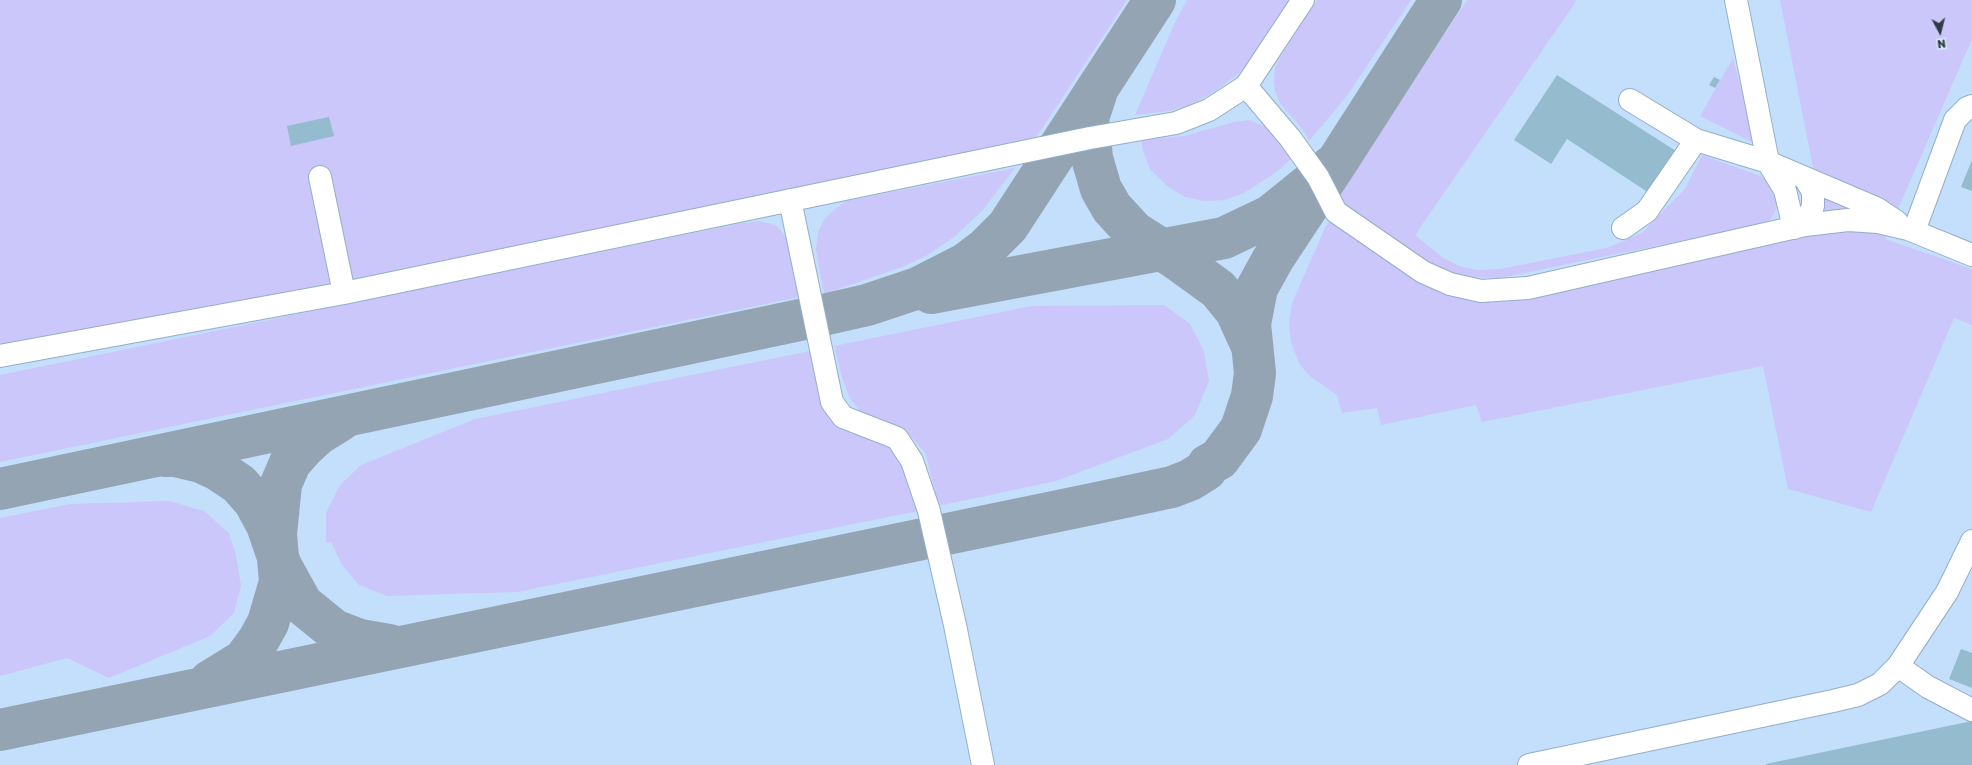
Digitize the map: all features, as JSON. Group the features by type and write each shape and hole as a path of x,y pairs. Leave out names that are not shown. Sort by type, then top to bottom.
{"lane":[{"path":"0,356 344,293 1124,131 1176,123 1210,110 1246,86 1303,0"},
{"path":"1736,0 1768,162 1785,190 1799,227"},
{"path":"1246,86 1298,149 1318,177 1336,212 1423,272 1450,284 1481,291 1528,288 1799,227 1848,220 1878,222 1911,230 1972,255"},
{"path":"1630,100 1696,140 1768,162 1876,208 1911,230"},
{"path":"1911,230 1955,120 1967,108 1972,106"},
{"path":"1623,228 1647,211 1696,140"},
{"path":"320,177 344,293"},
{"path":"1799,227 1813,206 1813,192 1805,178"},
{"path":"790,200 832,402 843,417 897,438 912,461 929,511 954,617 983,765"},
{"path":"1529,765 1846,698 1880,684 1898,666 1947,592 1972,541"},
{"path":"1898,666 1928,687 1972,710"}],"shaded area":[{"path":"0,0 1972,0 1972,765 0,765"},
{"path":"0,0 1127,0 1035,139 0,352"},
{"path":"1187,0 1290,0 1254,56 1237,75 1212,93 1189,105 1169,111 1135,115 1176,20"},
{"path":"1317,0 1411,0 1346,97 1309,141 1303,130 1280,103 1275,91 1274,79 1275,67"},
{"path":"1467,0 1577,0 1415,235 1443,258 1462,267 1478,270 1500,269 1606,248 1624,241 1643,232 1685,189 1702,155 1766,178 1777,190 1777,208 1770,220 1753,226 1500,278 1474,277 1444,273 1335,202"},
{"path":"1780,0 1972,0 1972,39 1885,239 1972,269 1972,325 1954,318 1871,512 1788,489 1763,366 1482,422 1476,405 1381,425 1377,408 1342,413 1337,395 1311,377 1300,365 1291,342 1289,324 1292,303 1326,226 1336,212 1481,291 1824,223"},
{"path":"1733,58 1756,144 1700,116"},
{"path":"1249,120 1264,126 1278,136 1293,157 1275,173 1244,193 1225,200 1204,201 1185,197 1167,186 1150,169 1142,148 1142,140 1184,136 1234,122"},
{"path":"1015,168 982,211 954,237 926,256 902,267 824,294 816,250 818,232 825,218 846,201"},
{"path":"759,221 776,225 789,241 804,296 0,462 0,375 737,224"},
{"path":"1164,305 1190,324 1204,351 1209,381 1195,415 1168,439 1056,481 938,506 926,454 903,427 863,414 850,399 842,377 834,346 1031,306"},
{"path":"815,350 833,417 851,433 889,447 900,456 918,511 517,592 387,596 359,585 342,565 331,542 326,543 326,513 340,485 361,465 475,419"},
{"path":"169,501 204,511 229,533 236,555 241,586 234,613 210,636 109,678 67,658 0,676 0,518 70,504"}],"building":[{"path":"1557,75 1676,151 1649,193 1567,139 1551,164 1514,140"},
{"path":"1714,77 1720,80 1715,88 1709,85"},
{"path":"329,117 334,136 291,146 287,126"},
{"path":"1972,160 1972,191 1961,187"},
{"path":"1961,649 1972,653 1972,688 1949,679"},
{"path":"1972,721 1972,765 1766,765 1766,764"}],"taxiway":[{"path":"0,489 814,317 867,305 918,288 965,264 985,249 1008,226 1155,0"},
{"path":"931,293 1224,238 1270,216 1337,162 1441,0"},
{"path":"1096,94 1088,118 1092,158 1101,189 1112,208 1134,232 1175,258 1218,289 1236,311 1251,344"},
{"path":"0,730 1092,504 1172,487 1190,480 1206,470 1208,465 1219,459 1241,429 1252,396 1255,373 1250,324 1257,288 1273,259 1337,162"},
{"path":"210,681 244,660 258,641 268,623 280,582 276,534 281,484 290,463 317,435 341,420"},
{"path":"166,456 176,456 201,462 218,470 239,484 254,501 267,525 281,566 302,604 334,630 360,640 389,645"}]}
